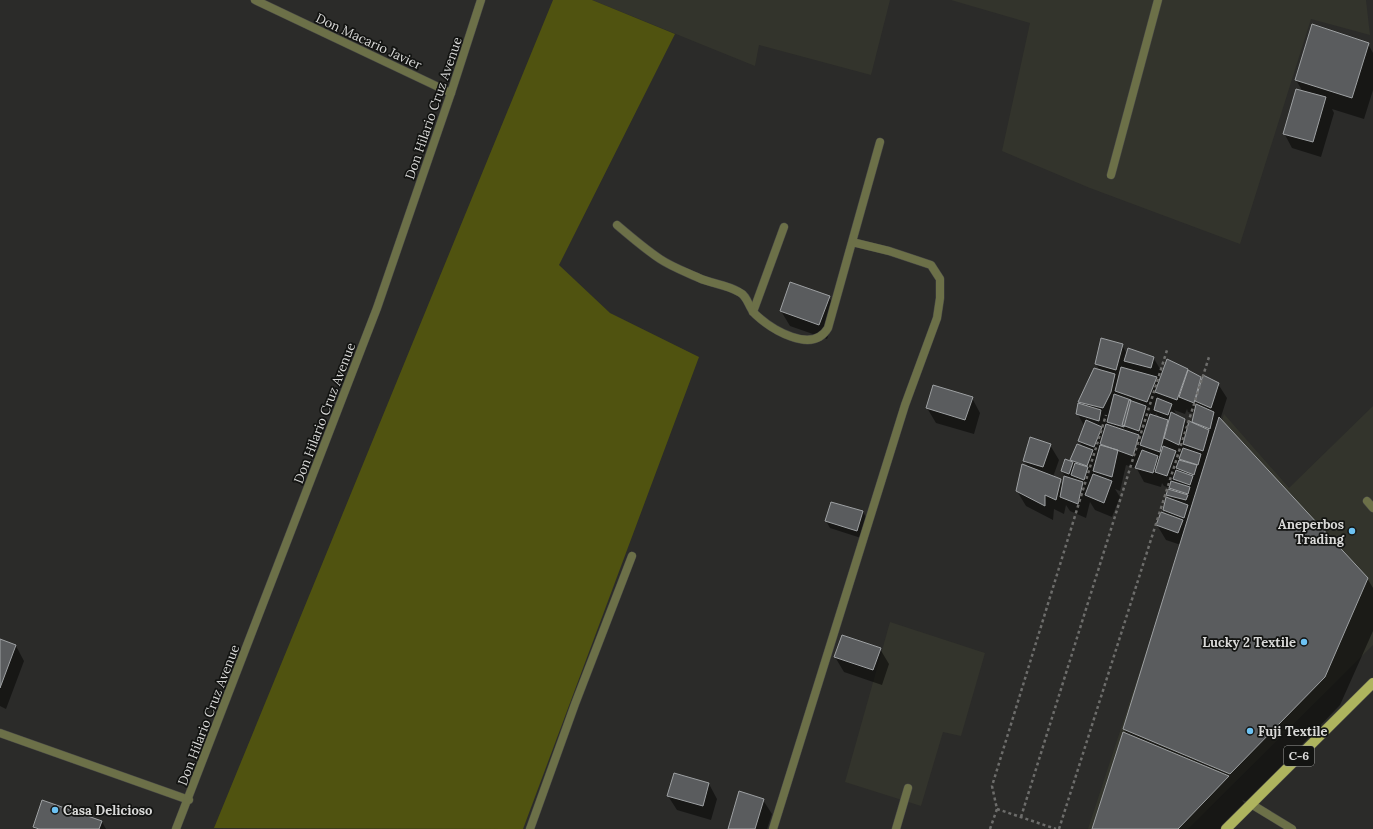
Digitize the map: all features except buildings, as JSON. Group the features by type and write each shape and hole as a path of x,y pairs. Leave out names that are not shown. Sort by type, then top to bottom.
{"main road":[{"name":"C-6","path":"1226,829 1373,683"}],"street":[{"name":"Don Macario Javier","path":"255,0 451,93"},
{"name":"Don Hilario Cruz Avenue","path":"176,829 189,800 377,308 451,93 481,0"},
{"path":"1111,175 1158,0"},
{"path":"617,225 661,260 701,279 721,284 741,293 754,312 773,328 794,337 812,340 819,338 828,328 880,142"},
{"path":"754,312 784,227"},
{"path":"773,829 905,405 937,318 940,298 940,279 931,265 890,251 852,242"},
{"path":"1367,502 1373,508"},
{"path":"530,829 580,689 632,556"},
{"path":"0,733 189,800"},
{"path":"896,829 908,788"},
{"path":"1251,804 1292,829"}],"path":[{"path":"1021,817 1167,350"},
{"path":"997,809 1058,829 1209,357"},
{"path":"990,829 997,809 992,786 1106,415"}],"shaded area":[{"path":"553,0 592,0 675,34 559,265 610,313 699,357 523,829 214,828"},
{"path":"592,0 890,0 871,75 759,45 755,66"},
{"path":"951,0 1366,0 1370,35 1311,19 1240,244 1090,188 1002,151 1030,23"},
{"path":"1373,406 1373,645 1188,829 1088,829 1224,414 1289,488"},
{"path":"890,622 985,653 961,736 943,732 921,806 845,782"}],"place":[{"name":"Aneperbos Trading","path":"1352,531"},
{"name":"Lucky 2 Textile","path":"1304,642"},
{"name":"Fuji Textile","path":"1250,731"},
{"name":"Casa Delicioso","path":"55,810"}]}
